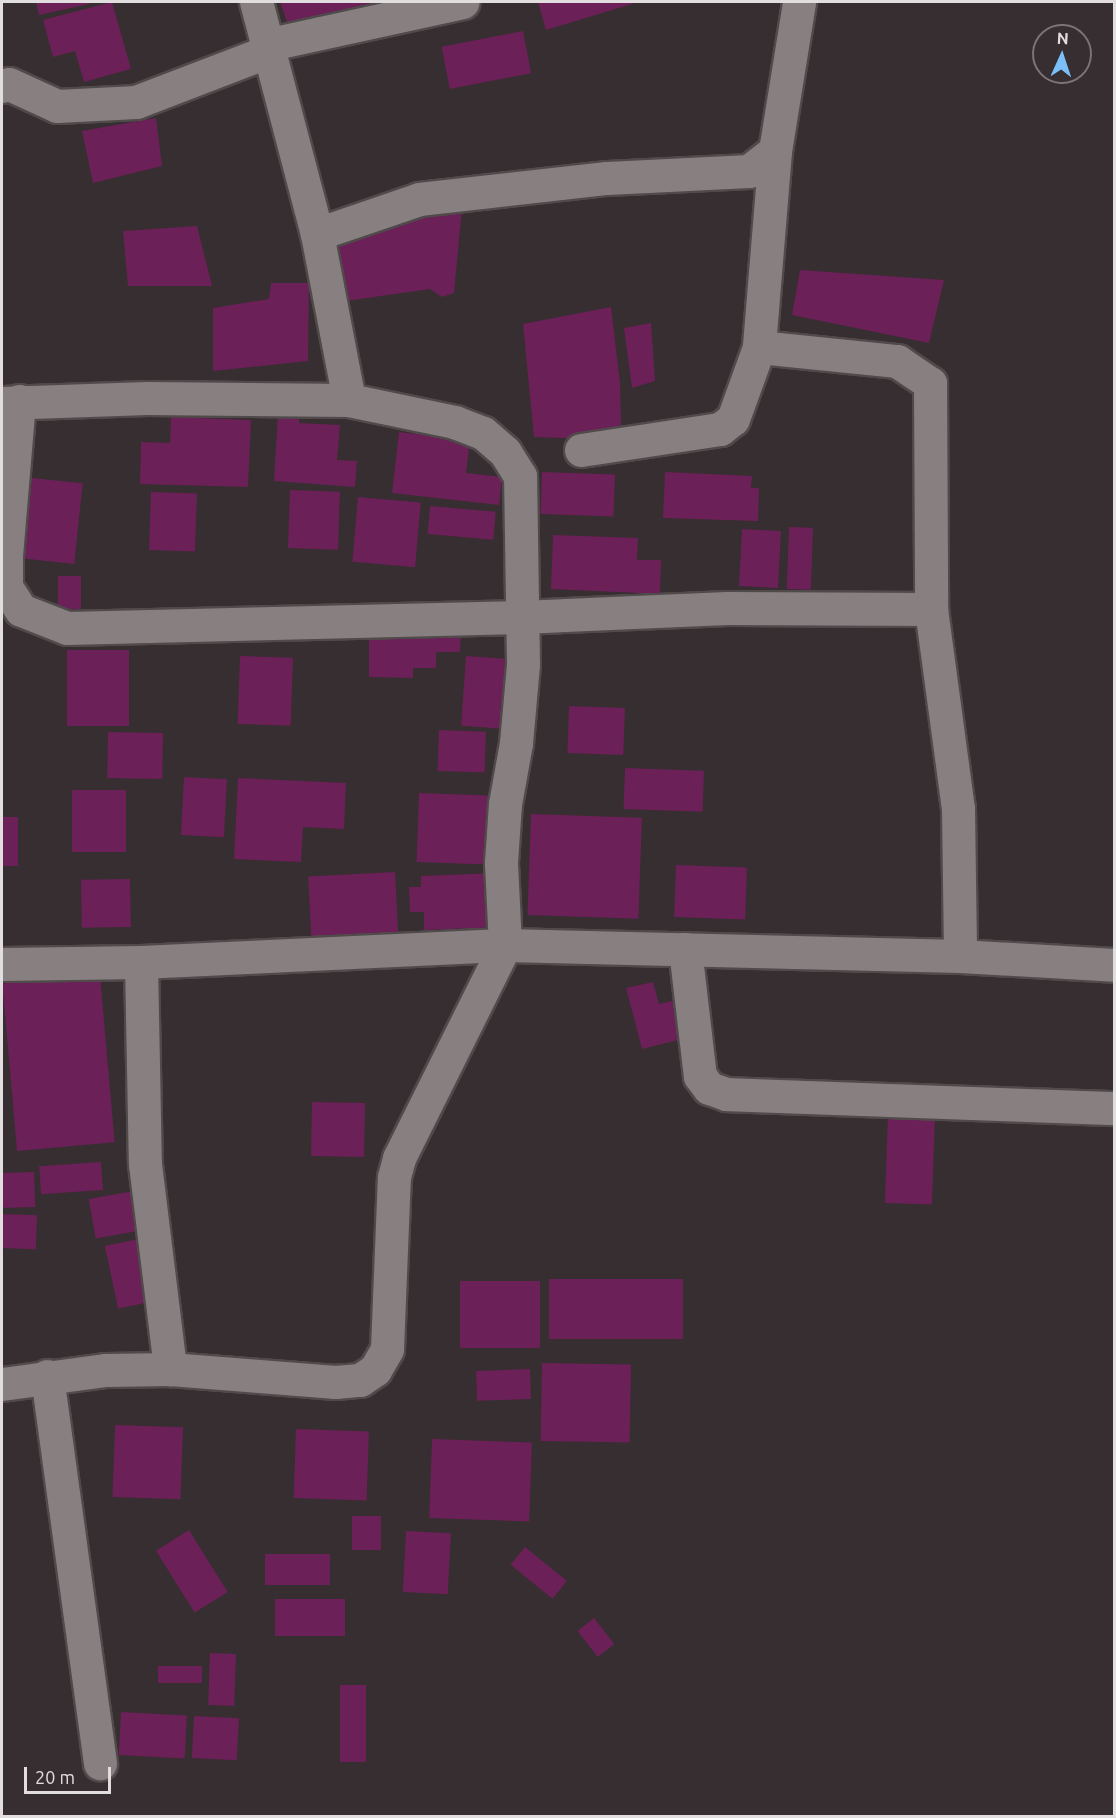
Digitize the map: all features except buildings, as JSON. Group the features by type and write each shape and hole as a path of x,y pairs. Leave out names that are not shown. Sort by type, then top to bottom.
{"street":[{"path":"256,2 317,234 349,400"},
{"path":"269,51 270,44 462,2"},
{"path":"581,450 720,429 733,419 759,347 775,151 799,2"},
{"path":"2,86 9,84 57,106 136,102 269,51"},
{"path":"317,234 419,199 607,178 749,171 775,151"},
{"path":"759,347 897,361 930,383 931,609 958,808 960,956"},
{"path":"2,1384 47,1376 106,1370 170,1370 335,1382 360,1380 375,1370 387,1349 394,1177 399,1158 505,945 501,862 505,804 516,743 523,664 521,617 520,476 505,452 483,433 455,422 349,400 147,398 10,402 4,587 21,610 67,628 521,617 728,608 931,609"},
{"path":"2,964 141,962 505,945 960,956 1114,965"},
{"path":"685,950 700,1076 709,1088 726,1094 1114,1108"},
{"path":"141,962 145,1164 170,1370"},
{"path":"47,1376 100,1763"}]}
